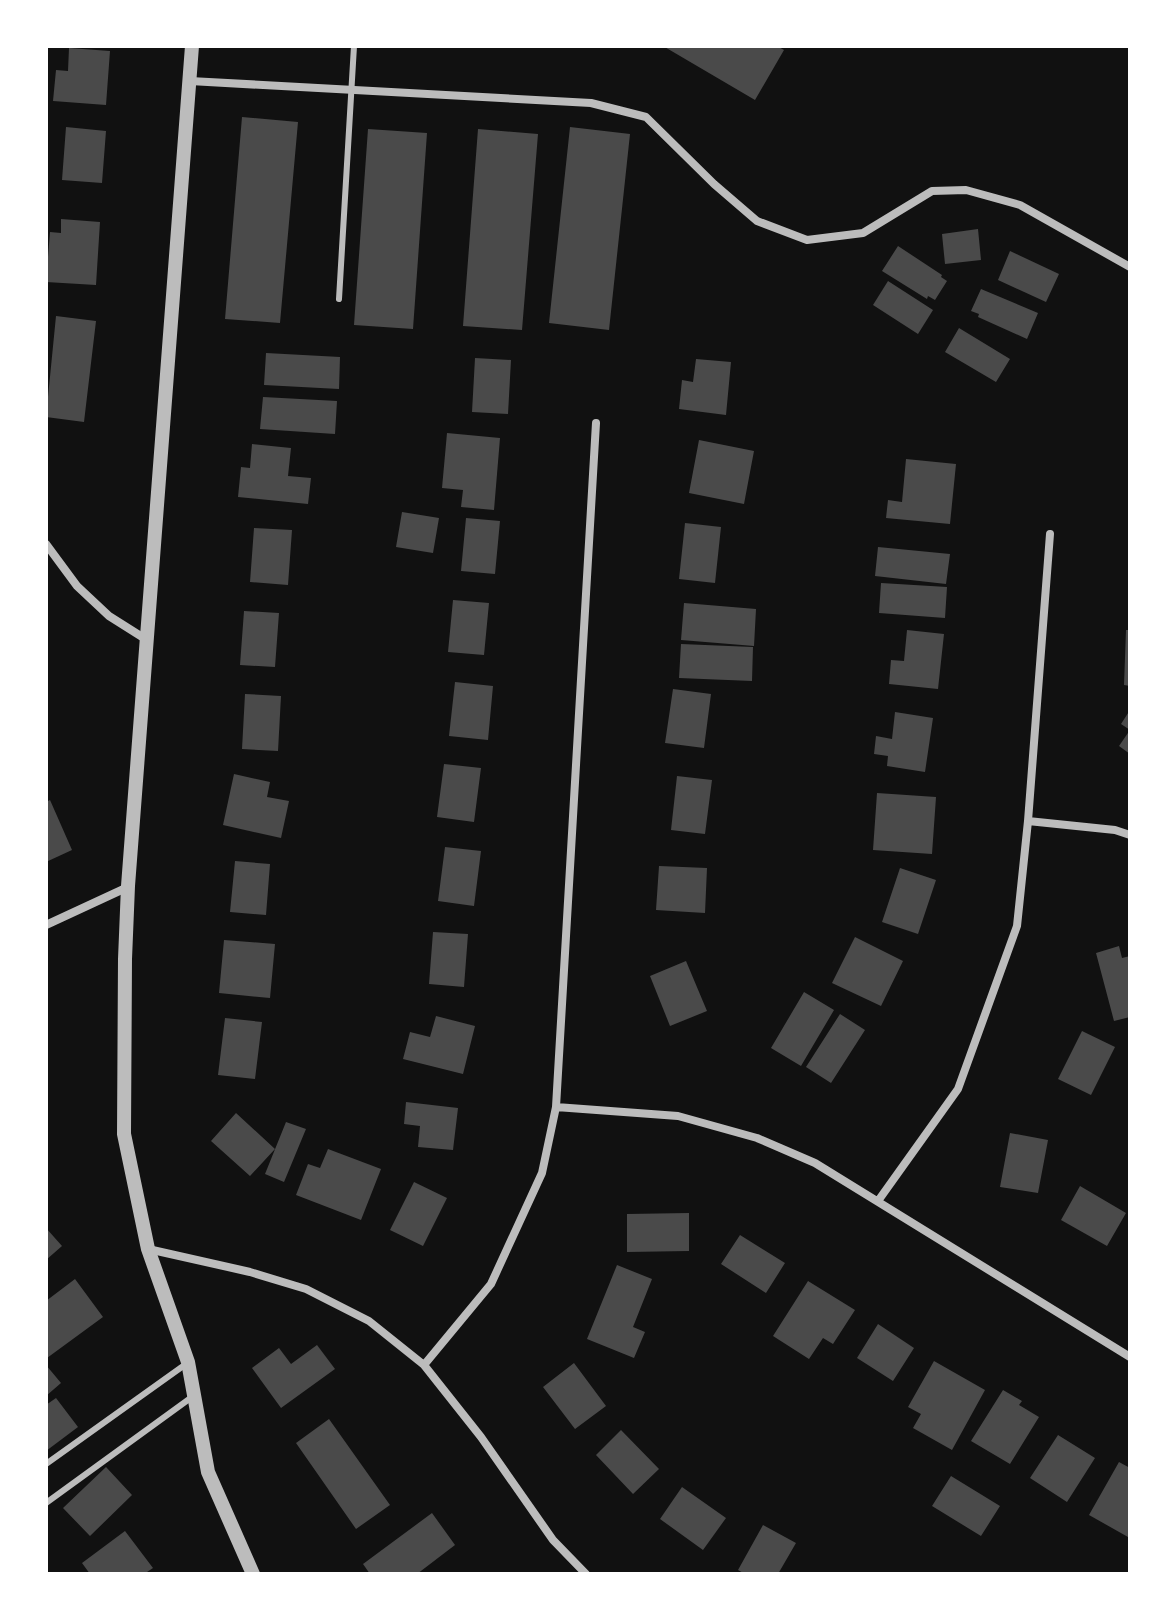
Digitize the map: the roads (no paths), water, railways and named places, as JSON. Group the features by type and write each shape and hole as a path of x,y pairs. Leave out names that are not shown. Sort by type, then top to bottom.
{"street":[{"path":"192,46 128,886 124,1134 148,1249 188,1362 208,1472 253,1574"},
{"path":"190,81 591,103 646,117 757,221 807,240 863,233 932,191 966,190 1020,205 1130,267"},
{"path":"424,1365 491,1284 542,1173 556,1107 596,423"},
{"path":"878,1201 958,1089 1017,926 1050,534"},
{"path":"46,544 77,586 109,616 147,640"},
{"path":"1028,821 1115,830 1130,835"},
{"path":"46,925 128,886"},
{"path":"556,1107 678,1116 757,1138 815,1163 1130,1357"},
{"path":"148,1249 250,1272 306,1289 369,1321 424,1365 481,1437 553,1540 586,1574"}],"lane":[{"path":"339,299 354,46"},
{"path":"46,1464 188,1362"},
{"path":"46,1503 194,1395"}]}
